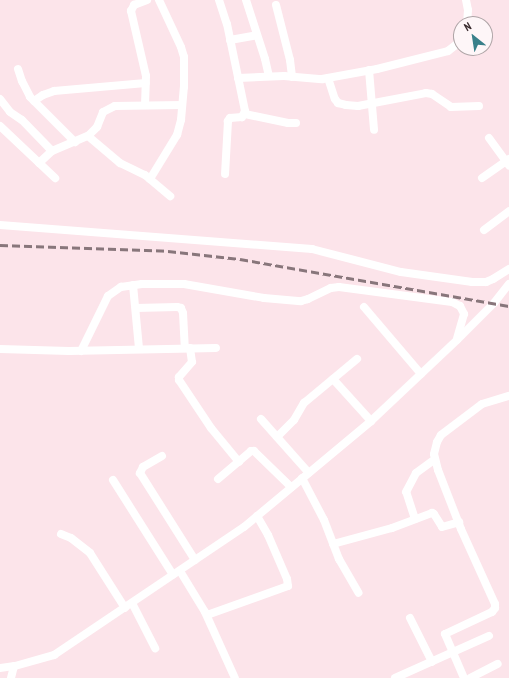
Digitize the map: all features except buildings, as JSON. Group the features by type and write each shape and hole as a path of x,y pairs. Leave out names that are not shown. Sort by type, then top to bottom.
{"street":[{"path":"145,105 146,83 131,11 134,5 148,0"},
{"path":"150,179 177,135 182,105 184,58 181,47 159,0"},
{"path":"219,0 230,40 245,114"},
{"path":"246,0 269,76"},
{"path":"466,0 468,16"},
{"path":"276,5 290,60 292,77"},
{"path":"230,40 257,35"},
{"path":"238,78 269,76 322,79 369,70 448,51 453,48"},
{"path":"18,69 25,90 34,102 75,142"},
{"path":"369,70 373,102 374,130"},
{"path":"328,78 335,99 338,103 358,106 426,93 432,94 451,107 479,106"},
{"path":"34,102 44,95 54,91 146,83"},
{"path":"0,99 10,112 22,120 52,151"},
{"path":"39,163 52,151 88,136 97,127 101,115 115,106 182,105"},
{"path":"245,114 288,123 296,123"},
{"path":"225,174 228,121 230,118 241,118 245,114"},
{"path":"0,126 55,178"},
{"path":"88,136 120,163 150,179 170,196"},
{"path":"482,178 508,162 489,138"},
{"path":"484,230 509,211"},
{"path":"0,225 312,249 401,272 472,282 486,282 509,270"},
{"path":"81,351 108,296 120,286 133,285 184,284 264,298 301,301 331,288 339,287 452,302 460,306 464,314 457,340"},
{"path":"0,668 14,666 54,655 125,608 257,516 371,421 457,340 494,303 509,284"},
{"path":"133,285 139,349"},
{"path":"364,307 421,374"},
{"path":"136,308 181,308 184,313 188,348 192,362 179,377 179,380 210,428 239,462"},
{"path":"0,349 81,351 216,348"},
{"path":"277,437 294,420 304,403 357,359"},
{"path":"333,379 371,421"},
{"path":"464,678 445,636 446,632 488,614 496,608 434,460 437,442 441,435 482,404 509,396"},
{"path":"261,420 309,473"},
{"path":"218,480 251,451 258,453 291,488"},
{"path":"162,456 143,467 140,473 195,560"},
{"path":"415,519 406,492 416,473 434,460"},
{"path":"302,478 324,520 340,559 359,593"},
{"path":"113,480 207,616 236,678"},
{"path":"333,544 392,528 433,513 442,527 459,522"},
{"path":"207,616 288,586 288,579 257,516"},
{"path":"61,534 71,538 90,553 125,608"},
{"path":"132,603 155,648"},
{"path":"410,618 432,662"},
{"path":"396,678 489,636"},
{"path":"470,678 498,664"},
{"path":"11,678 14,666"}],"railway":[{"path":"0,245 168,251 240,259 509,306"}]}
